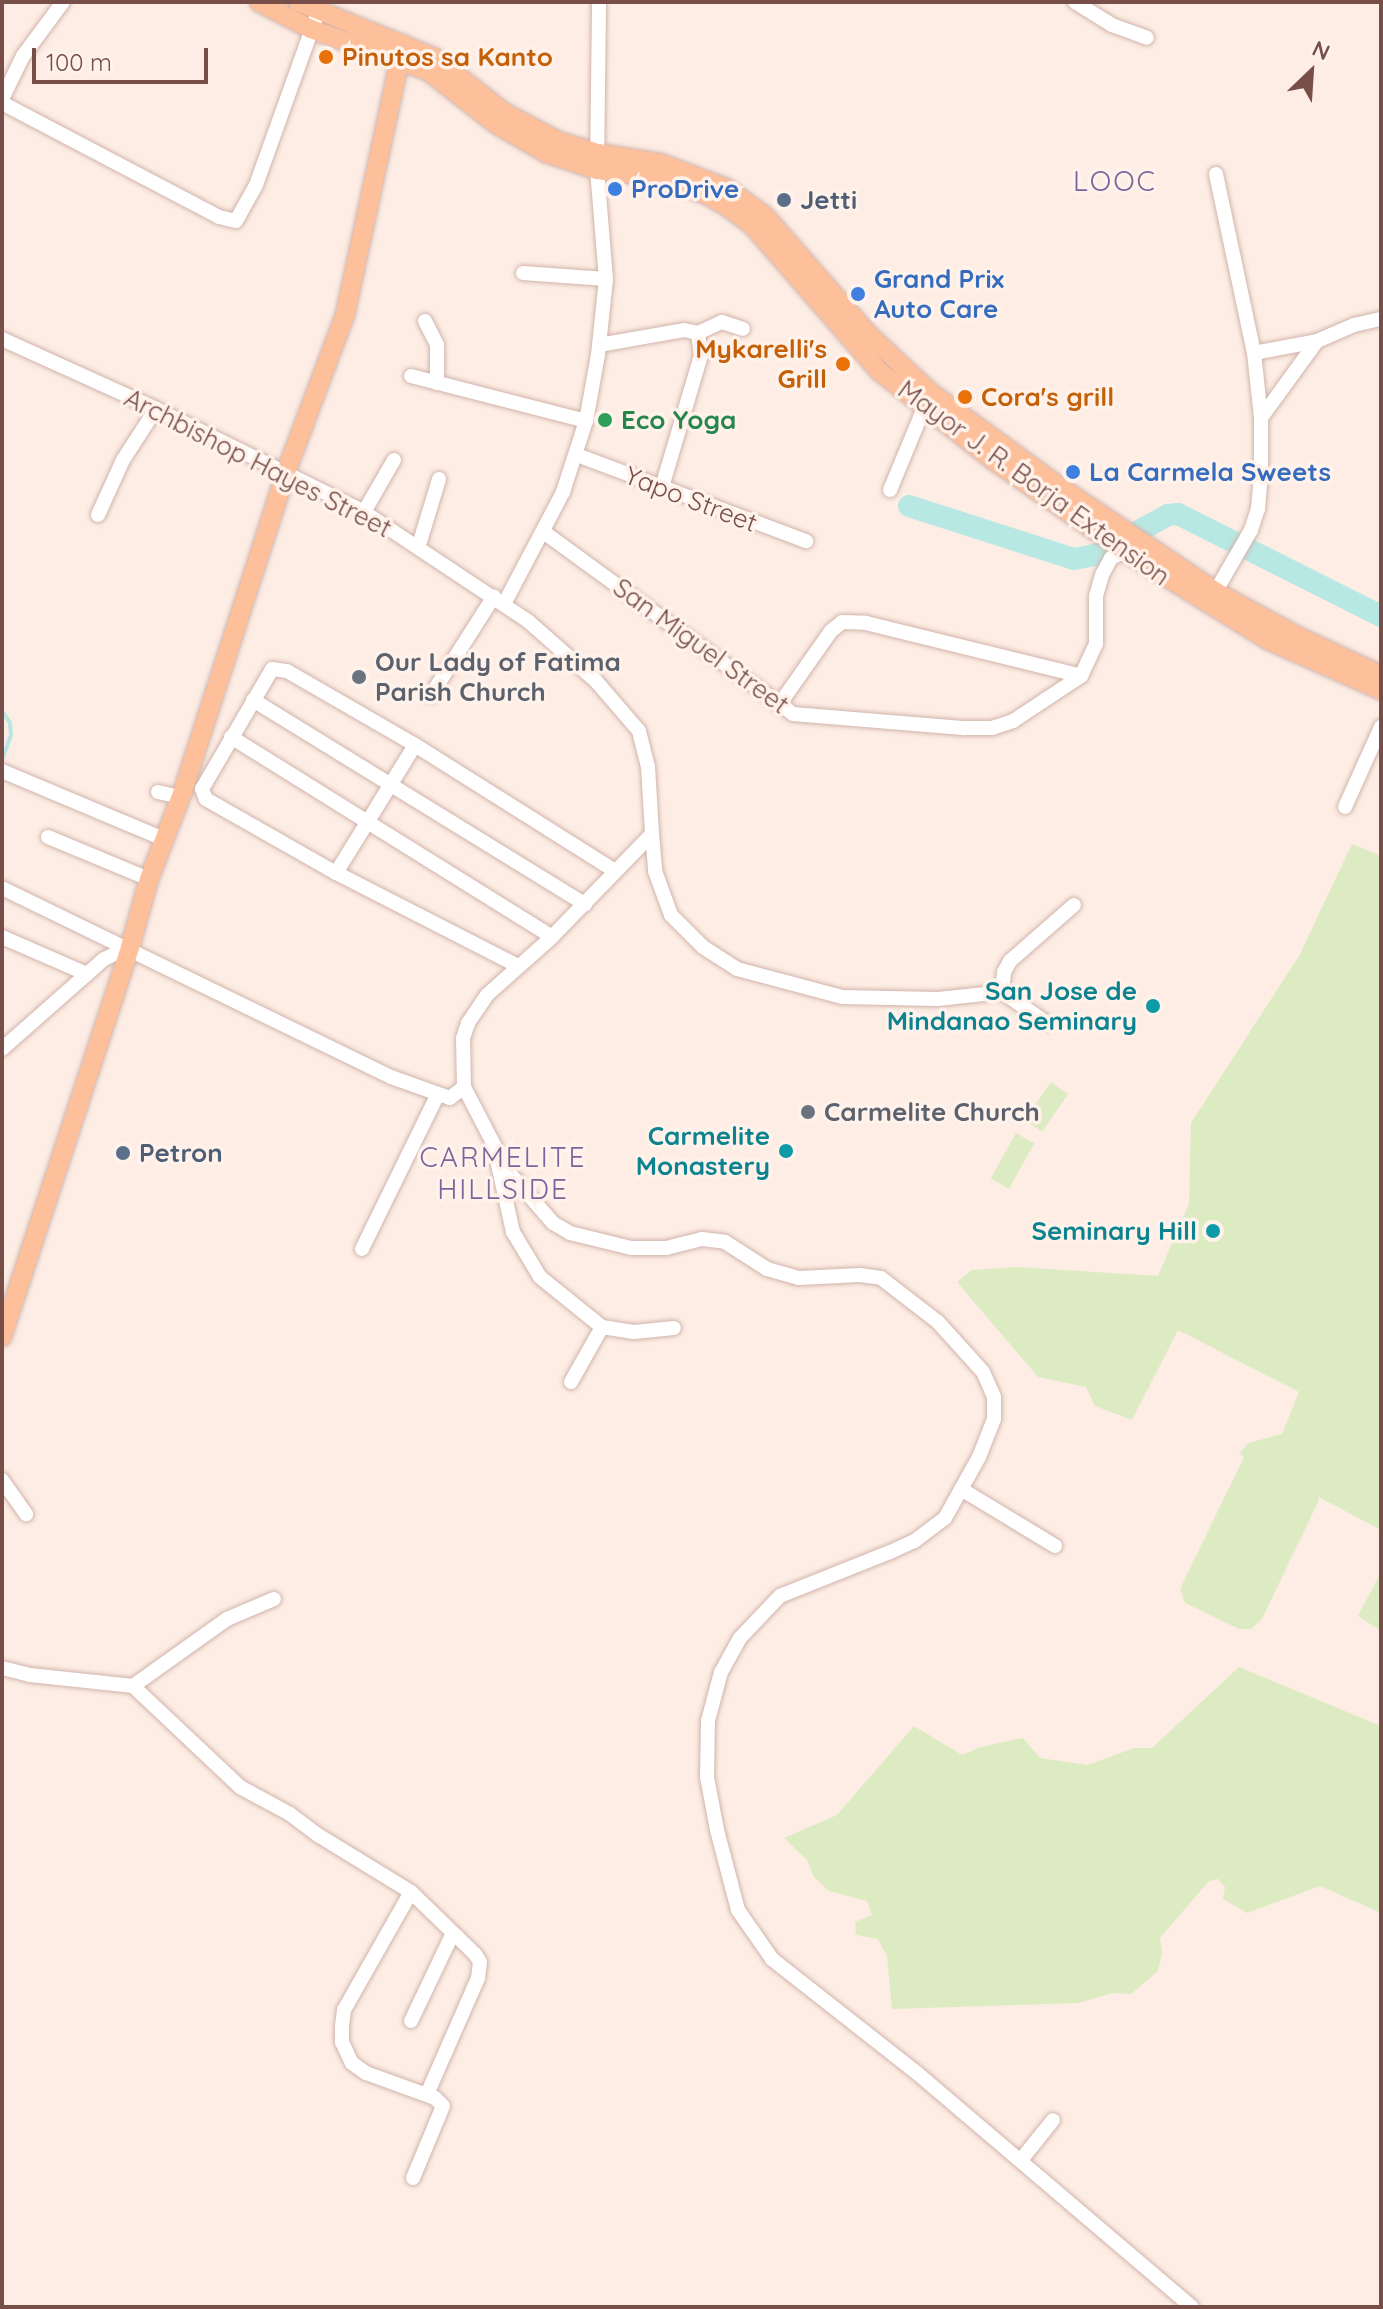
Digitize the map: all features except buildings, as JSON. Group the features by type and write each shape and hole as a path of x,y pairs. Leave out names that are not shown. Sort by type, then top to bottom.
{"main road":[{"name":"Mayor J. R. Borja Extension","path":"259,2 401,51 514,135 546,153 597,162 682,170 726,188 832,303 894,362 1096,520 1212,598 1268,640 1377,681"},
{"name":"Mayor J. R. Borja Extension","path":"298,2 315,20"},
{"path":"2,1337 121,950 183,791 286,472 345,315 401,51"},
{"name":"Mayor J. R. Borja Extension","path":"832,303 871,363 924,408 1096,520"}],"street":[{"path":"63,2 23,56 2,101 219,217 236,221 256,185 315,20"},
{"path":"431,695 545,533 577,455 586,421 606,279 597,162 599,2"},
{"path":"1075,2 1112,25 1147,38"},
{"path":"1212,598 1243,546 1260,497 1261,418 1254,353 1216,174"},
{"path":"523,273 606,279"},
{"path":"1254,353 1317,341 1354,325 1381,319"},
{"path":"425,321 437,345 437,383"},
{"path":"599,345 684,330 698,333 722,322 743,329"},
{"path":"662,487 701,355 702,341 698,333"},
{"name":"Archbishop Hayes Street","path":"2,339 156,409 364,512 419,545 562,648 639,731 648,766 655,871 671,915 703,947 737,969 842,997 925,1000 1002,992"},
{"path":"1261,418 1317,341"},
{"path":"411,376 586,421"},
{"path":"890,490 924,408"},
{"path":"98,515 123,460 156,409"},
{"name":"Yapo Street","path":"577,455 806,541"},
{"path":"364,512 394,460"},
{"path":"419,545 439,479"},
{"name":"San Miguel Street","path":"545,533 793,714 992,728 1013,721 1081,676"},
{"path":"779,705 831,631 842,622 866,623 1081,676 1096,644 1096,596 1102,575 1111,558 1132,546"},
{"path":"518,966 336,873 206,799 202,789 267,676 278,667 415,745 615,871"},
{"path":"253,700 585,904"},
{"path":"1345,807 1381,727"},
{"path":"231,737 552,937"},
{"path":"336,873 415,745"},
{"path":"4,772 164,839"},
{"path":"158,792 176,796 183,791"},
{"path":"652,834 552,937 487,995 468,1023 462,1055 464,1087 496,1150 541,1212 570,1233 647,1249 713,1240 725,1242 783,1275 881,1278 953,1337 983,1372 995,1406 994,1419 979,1457 945,1518 914,1541 780,1596 740,1638 721,1672 708,1721 707,1777 738,1910 772,1959 1021,2160 1192,2307"},
{"path":"48,837 149,879"},
{"path":"2,888 121,950 391,1077 437,1096 450,1098 464,1087"},
{"path":"1047,1023 1002,992 1004,972 1010,961 1074,905"},
{"path":"2,937 87,974"},
{"path":"2,1049 87,974 121,950"},
{"path":"362,1249 437,1096"},
{"path":"496,1150 506,1211 520,1247 540,1277 602,1327 634,1332 674,1328"},
{"path":"571,1382 602,1327"},
{"path":"2,1480 26,1514"},
{"path":"961,1489 1055,1546"},
{"path":"133,1686 227,1619 274,1599"},
{"path":"2,1668 30,1675 133,1686 240,1787 290,1814 318,1835 411,1892 480,1962 478,1978 427,2094"},
{"path":"411,1892 344,2010 342,2042 352,2063 366,2073 427,2094 443,2106 413,2178"},
{"path":"411,2021 452,1935"},
{"path":"1021,2160 1053,2120"}],"green space":[{"path":"1352,844 1381,856 1381,1530 1317,1496 1319,1500 1262,1619 1251,1629 1239,1629 1185,1603 1180,1589 1244,1457 1239,1454 1248,1443 1282,1434 1299,1392 1178,1330 1132,1420 1095,1406 1086,1387 1038,1377 957,1282 972,1270 1017,1267 1158,1276 1189,1204 1191,1123 1299,956"},
{"path":"1051,1082 1068,1094 1042,1132 1025,1120"},
{"path":"1016,1133 1034,1143 1009,1189 991,1178"},
{"path":"1381,1572 1381,1631 1358,1616"},
{"path":"1239,1667 1381,1726 1381,1913 1320,1886 1247,1913 1223,1899 1225,1887 1218,1879 1209,1881 1160,1938 1162,1952 1158,1971 1131,1994 1113,1993 1078,2003 892,2009 887,1957 878,1939 856,1935 855,1922 872,1915 867,1901 829,1891 814,1877 807,1860 784,1838 837,1815 914,1726 962,1755 981,1747 1023,1738 1040,1758 1088,1765 1134,1748 1152,1748"}],"waterway":[{"path":"909,506 1074,559 1095,555 1168,515 1178,514 1381,616"},
{"path":"2,711 10,723 11,735 2,760"}],"place":[{"name":"Pinutos sa Kanto","path":"326,57"},
{"name":"ProDrive","path":"615,189"},
{"name":"Jetti","path":"784,200"},
{"name":"Grand Prix Auto Care","path":"858,294"},
{"name":"Mykarelli's Grill","path":"843,364"},
{"name":"Cora's grill","path":"965,397"},
{"name":"Eco Yoga","path":"605,420"},
{"name":"La Carmela Sweets","path":"1073,472"},
{"name":"Our Lady of Fatima Parish Church","path":"359,677"},
{"name":"San Jose de Mindanao Seminary","path":"1153,1006"},
{"name":"Carmelite Church","path":"808,1112"},
{"name":"Carmelite Monastery","path":"786,1151"},
{"name":"Petron","path":"123,1153"},
{"name":"Seminary Hill","path":"1213,1231"}],"district":[{"name":"LOOC","path":"1115,181"},
{"name":"CARMELITE HILLSIDE","path":"503,1173"}]}
